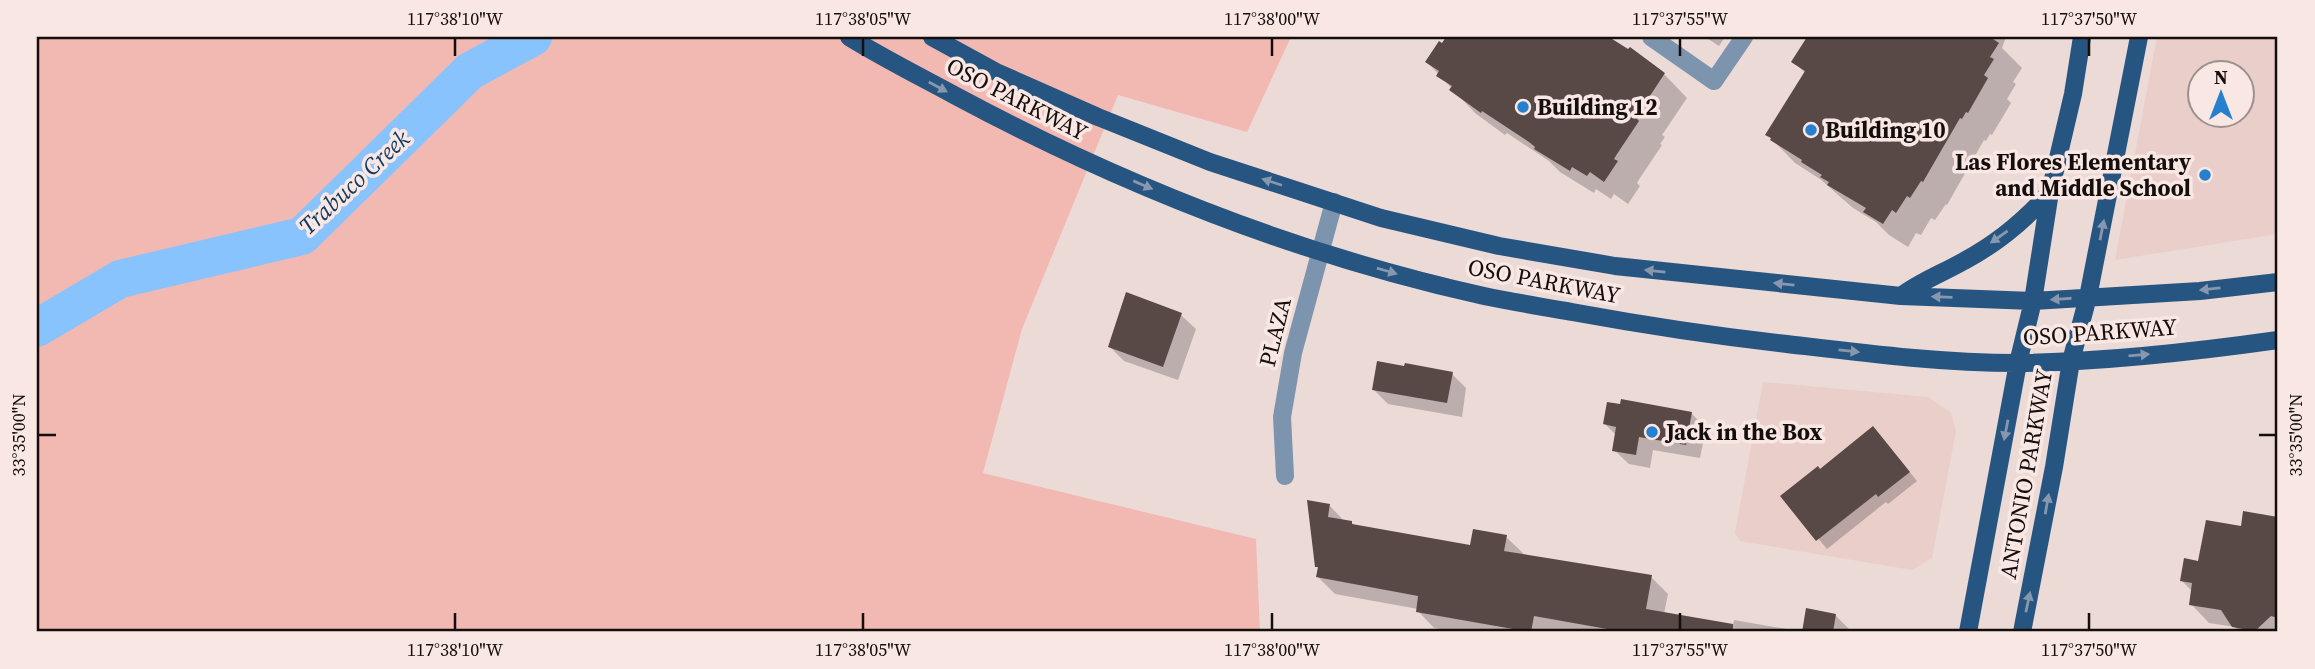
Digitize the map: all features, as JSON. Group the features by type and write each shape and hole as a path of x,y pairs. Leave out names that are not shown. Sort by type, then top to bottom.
{"main road":[{"name":"OSO PARKWAY","path":"849,37 1015,128 1202,210 1321,252 1485,296 1696,333 1913,358 2018,363 2216,349 2278,340"},
{"name":"OSO PARKWAY","path":"932,37 996,72 1210,162 1422,229 1499,246 1615,266 1901,296 2033,301 2200,291 2278,282"},
{"name":"ANTONIO PARKWAY","path":"1968,632 2018,363 2033,301 2050,192 2073,94 2082,37"},
{"name":"ANTONIO PARKWAY","path":"2022,632 2054,467 2071,360 2088,297 2139,37"},
{"path":"1901,296 1919,283 1966,260 2028,217 2050,192"}],"street":[{"path":"1651,37 1714,81 1744,37"},
{"name":"PLAZA","path":"1285,476 1282,417 1293,353 1334,202"}],"shaded area":[{"path":"37,37 1291,37 1247,132 1118,95 1022,329 983,473 1256,539 1260,632 37,632"},
{"name":"Las Flores Elementary and Middle School","path":"2157,37 2278,37 2278,234 2115,260"},
{"path":"1763,382 1928,397 1951,413 1956,431 1932,558 1912,570 1740,541 1735,533"}],"building":[{"name":"Building 12","path":"1446,37 1609,37 1628,49 1630,47 1665,73 1640,111 1642,112 1637,119 1639,121 1614,159 1618,161 1604,182 1590,172 1587,176 1572,167 1570,171 1449,90 1452,86 1436,76 1439,71 1425,62 1439,41 1442,43"},
{"name":"Building 10","path":"1807,37 1990,37 1999,43 1990,57 1994,59 1984,75 1988,78 1968,113 1960,118 1923,182 1921,181 1910,198 1907,196 1896,213 1892,210 1883,224 1863,212 1866,208 1827,185 1829,182 1820,177 1822,175 1765,135 1805,71 1791,62"},
{"path":"1126,292 1182,313 1163,367 1108,347"},
{"path":"1377,361 1453,372 1447,403 1372,390"},
{"name":"Jack in the Box","path":"1621,399 1692,412 1686,445 1639,437 1636,455 1612,451 1616,427 1603,424 1607,402 1620,404"},
{"path":"1873,426 1910,472 1878,497 1876,494 1816,541 1780,496 1818,466 1820,469"},
{"path":"1307,500 1330,504 1328,517 1352,521 1352,524 1470,545 1473,529 1507,535 1504,551 1652,575 1646,609 1733,624 1733,632 1624,632 1534,616 1531,632 1416,612 1418,596 1316,577 1318,567 1315,567"},
{"path":"2243,511 2278,517 2278,618 2271,616 2255,631 2232,627 2221,610 2189,605 2192,583 2180,581 2184,558 2198,561 2206,520 2241,526"},
{"path":"1806,608 1836,614 1833,632 1802,632"}],"waterway":[{"name":"Trabuco Creek","path":"37,328 120,279 302,236 470,71 533,37"}],"place":[{"name":"Building 12","path":"1523,107"},
{"name":"Building 10","path":"1811,130"},
{"name":"Las Flores Elementary and Middle School","path":"2205,175"},
{"name":"Jack in the Box","path":"1652,432"}]}
